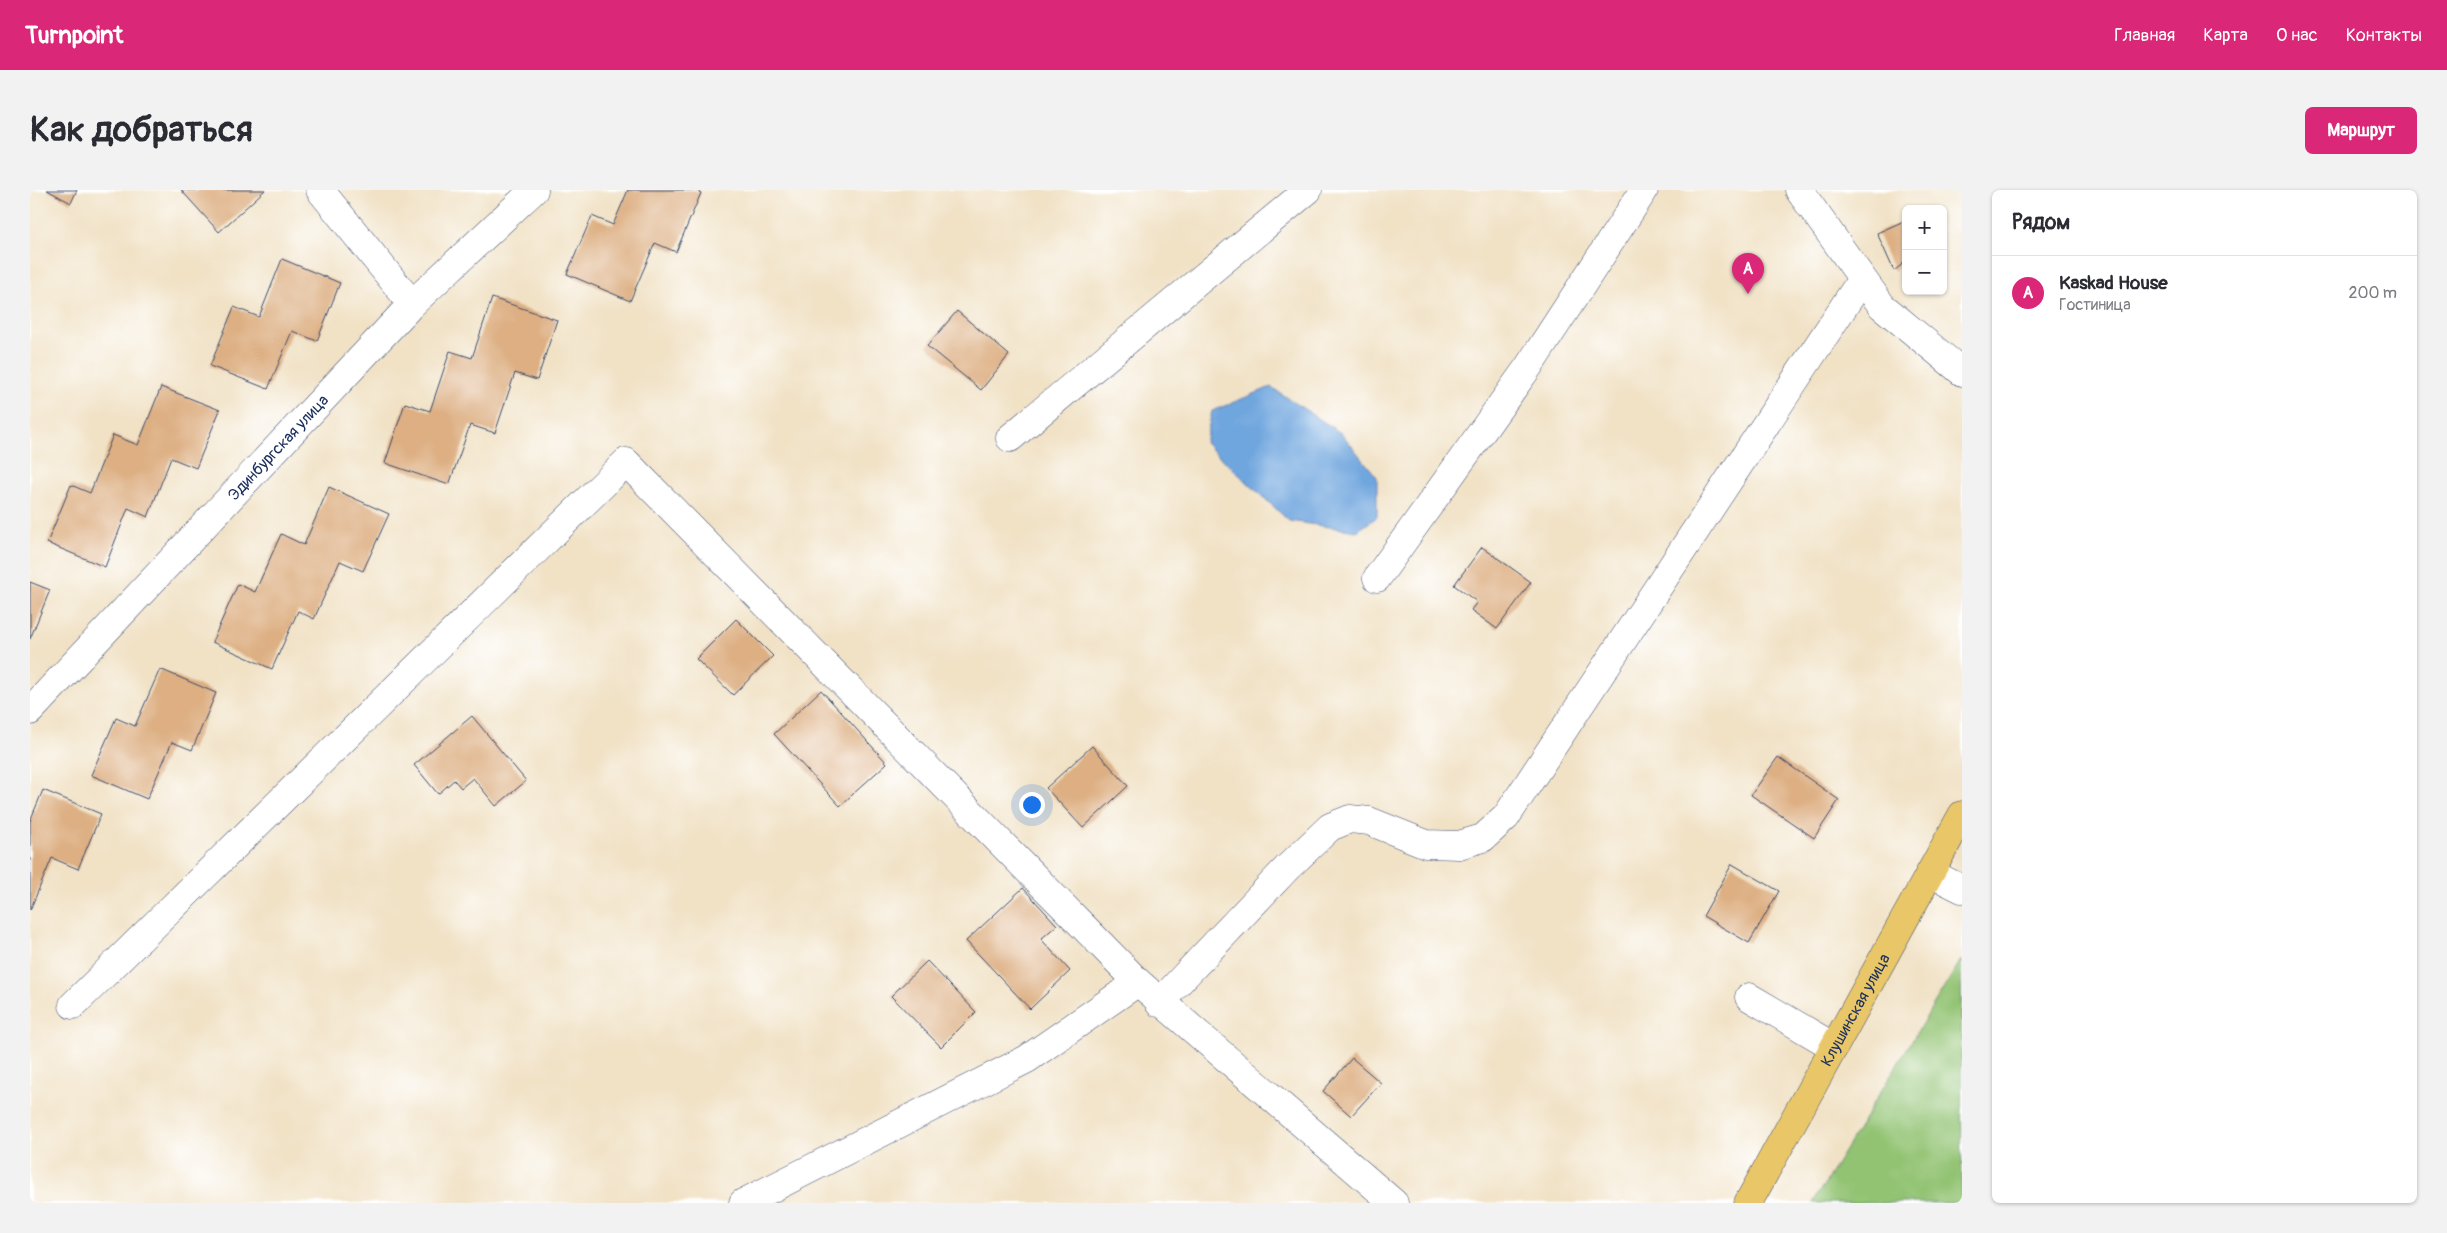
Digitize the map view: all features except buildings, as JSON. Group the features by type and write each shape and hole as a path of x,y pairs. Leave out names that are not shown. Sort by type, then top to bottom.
{"main road":[{"name":"Клушинская улица","path":"1748,1203 1962,815"}],"street":[{"path":"320,190 412,304"},
{"name":"Эдинбургская улица","path":"30,711 412,304 534,190"},
{"path":"1010,438 1308,190"},
{"path":"1377,578 1529,366 1644,190"},
{"path":"1799,190 1882,306 1962,372"},
{"path":"1159,1003 1287,868 1330,827 1350,819 1369,821 1426,844 1459,845 1483,838 1506,817 1862,278"},
{"path":"73,1005 626,462 1159,1003 1394,1203"},
{"path":"1930,873 1962,889"},
{"path":"744,1203 1027,1059 1138,982"},
{"path":"1749,997 1834,1047"}],"green space":[{"path":"1961,960 1962,1203 1813,1203"}],"water":[{"path":"1271,387 1342,434 1377,477 1377,517 1357,531 1289,521 1205,443 1212,411"}],"place":[{"name":"Kaskad House","path":"1748,294"}]}
